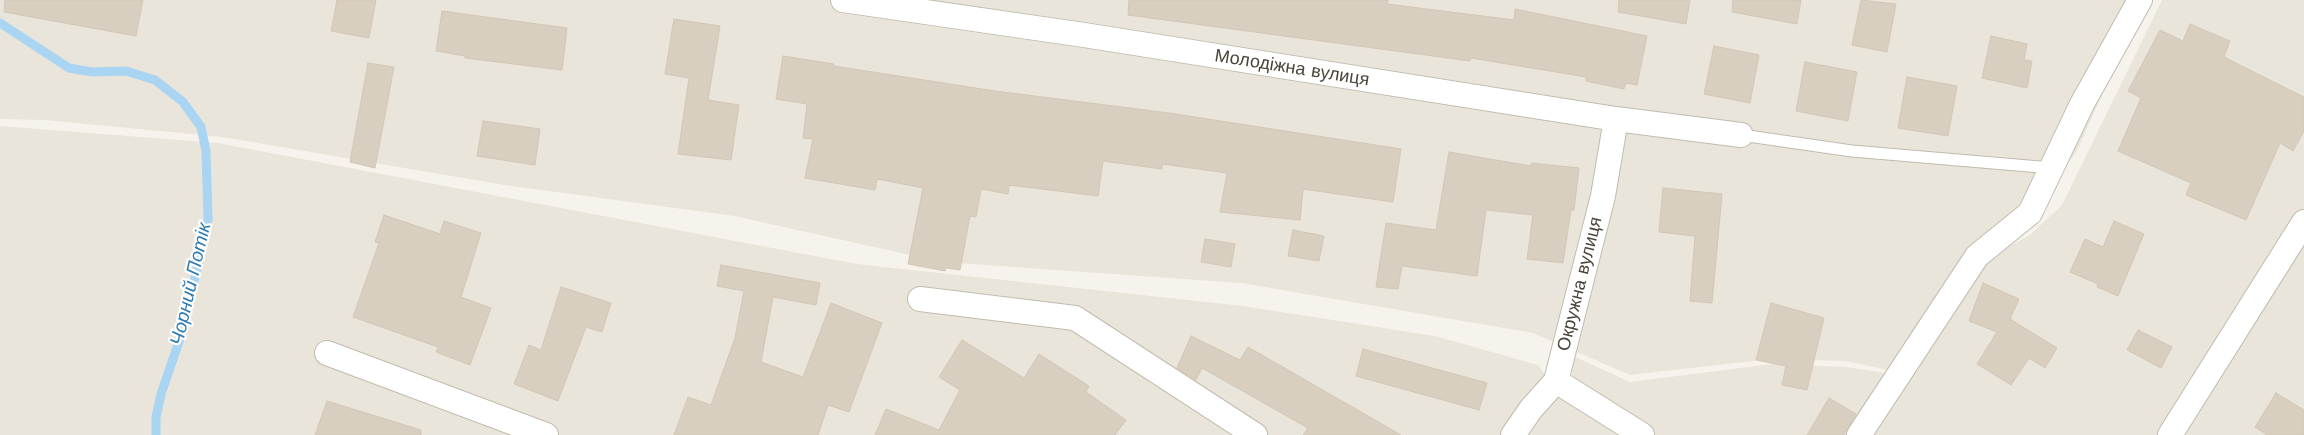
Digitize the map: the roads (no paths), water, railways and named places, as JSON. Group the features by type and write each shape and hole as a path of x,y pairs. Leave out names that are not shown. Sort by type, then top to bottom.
{"street":[{"name":"Молодіжна вулиця","path":"843,0 1094,37 1616,119 1741,135"},
{"path":"1860,435 1977,256 2030,213 2082,104 2140,0"},
{"name":"Окружна вулиця","path":"1513,435 1531,409 1556,381 1602,196 1616,119"},
{"path":"2170,435 2304,222"},
{"path":"920,299 1075,318 1255,435"},
{"path":"326,353 546,435"},
{"path":"1556,381 1642,435"}],"lane":[{"path":"1741,135 1852,150 2052,168"}],"waterway":[{"name":"Чорний Потік","path":"0,23 69,68 92,72 126,71 155,80 183,102 201,127 206,151 208,219 183,330 161,394 156,417 156,435"}]}
